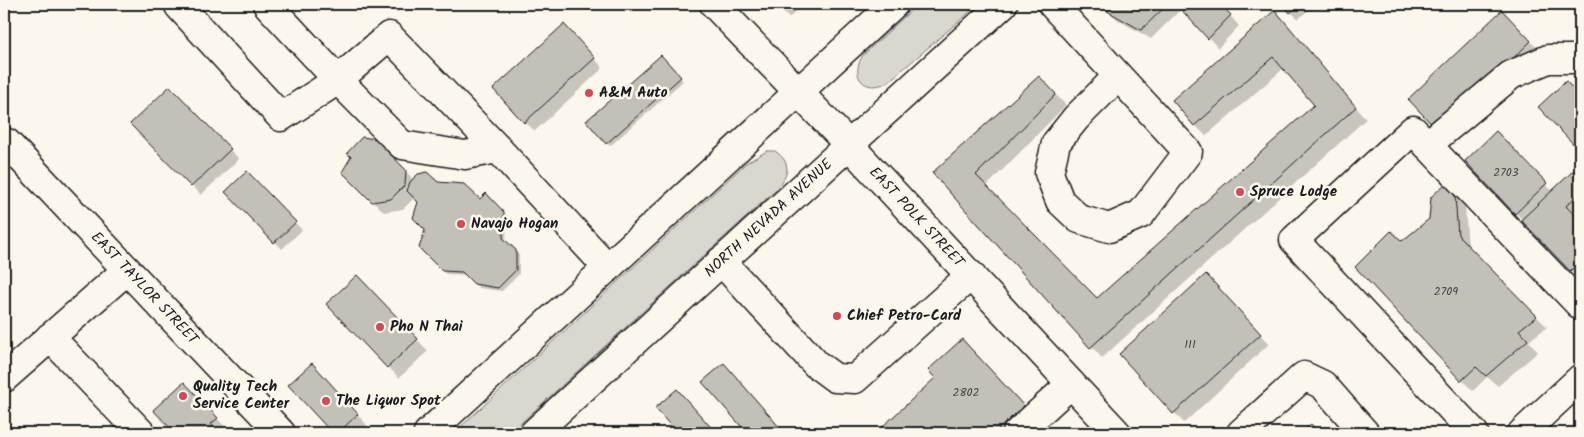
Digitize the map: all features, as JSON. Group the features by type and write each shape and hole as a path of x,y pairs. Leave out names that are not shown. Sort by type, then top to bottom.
{"main road":[{"path":"182,4 179,6 282,116 338,80 389,36 498,148 608,268"},
{"path":"267,4 402,145 465,155 498,148"},
{"name":"EAST POLK STREET","path":"714,4 850,145 1117,433"},
{"path":"428,433 894,4"},
{"name":"NORTH NEVADA AVENUE","path":"534,433 1002,4"},
{"path":"1052,4 1188,152 1141,214 1109,228 1079,219 1060,201 1049,173 1056,143 1076,118 1118,76"},
{"path":"1427,145 1511,75 1548,59 1580,58"},
{"path":"1474,433 1294,240 1413,130 1580,305"},
{"name":"EAST TAYLOR STREET","path":"7,143 281,433"},
{"path":"722,262 816,364 835,378 855,379 970,275"},
{"path":"4,378 127,270"},
{"path":"50,337 141,433"},
{"path":"1240,433 1304,376 1323,385 1365,433"},
{"path":"1522,433 1580,379"},
{"path":"1018,433 1071,384"}],"shaded area":[{"path":"918,4 979,4 888,82 880,85 866,85 859,76 858,70 863,55"},
{"path":"767,151 775,151 786,164 786,174 777,189 510,433 454,433 746,163"}],"building":[{"path":"1114,4 1168,4 1141,30 1107,11"},
{"path":"1176,4 1220,4 1231,15 1208,39"},
{"path":"1282,4 1301,4 1290,13"},
{"name":"Spruce Lodge","path":"1275,10 1356,107 1090,348 932,173 1039,76 1056,94 976,175 1097,298 1314,105 1273,57 1194,126 1172,100"},
{"path":"1502,10 1531,41 1438,131 1408,99"},
{"path":"564,24 595,58 524,123 493,89"},
{"path":"661,55 681,77 606,144 586,121"},
{"path":"1566,81 1580,96 1580,151 1538,107"},
{"path":"170,86 231,149 191,187 130,124"},
{"path":"1496,131 1547,183 1515,214 1465,161"},
{"path":"362,137 376,139 406,170 405,185 391,199 372,202 342,172 351,157 347,153"},
{"path":"1574,170 1580,176 1580,193 1566,206 1580,221 1580,261 1570,271 1521,220"},
{"path":"247,171 296,222 274,243 225,192"},
{"name":"Navajo Hogan","path":"427,172 438,182 464,184 480,199 486,193 504,212 503,238 516,250 516,270 498,288 474,284 462,272 442,271 419,248 425,230 413,218 418,202 407,191 410,182 418,174"},
{"path":"1446,183 1455,195 1458,235 1537,316 1519,330 1528,340 1486,376 1476,367 1461,381 1355,267 1391,231 1402,241 1429,219 1431,197"},
{"path":"1206,274 1261,334 1173,414 1119,354"},
{"path":"357,275 418,339 387,368 326,304"},
{"path":"962,339 1024,406 994,433 882,433 879,430 935,378 928,370"},
{"path":"312,363 358,414 338,433 332,433 288,385"},
{"path":"724,363 781,429 776,433 747,433 702,382"},
{"name":"Quality Tech Service Center","path":"184,382 218,418 211,424 220,433 175,433 153,410"},
{"path":"677,389 716,433 677,433 655,408"},
{"path":"1311,424 1320,433 1301,433"}],"place":[{"name":"A&M Auto","path":"589,93"},
{"name":"Spruce Lodge","path":"1240,192"},
{"name":"Navajo Hogan","path":"461,224"},
{"name":"Chief Petro-Card","path":"837,316"},
{"name":"Pho N Thai","path":"380,327"},
{"name":"Quality Tech Service Center","path":"183,396"},
{"name":"The Liquor Spot","path":"326,401"}]}
